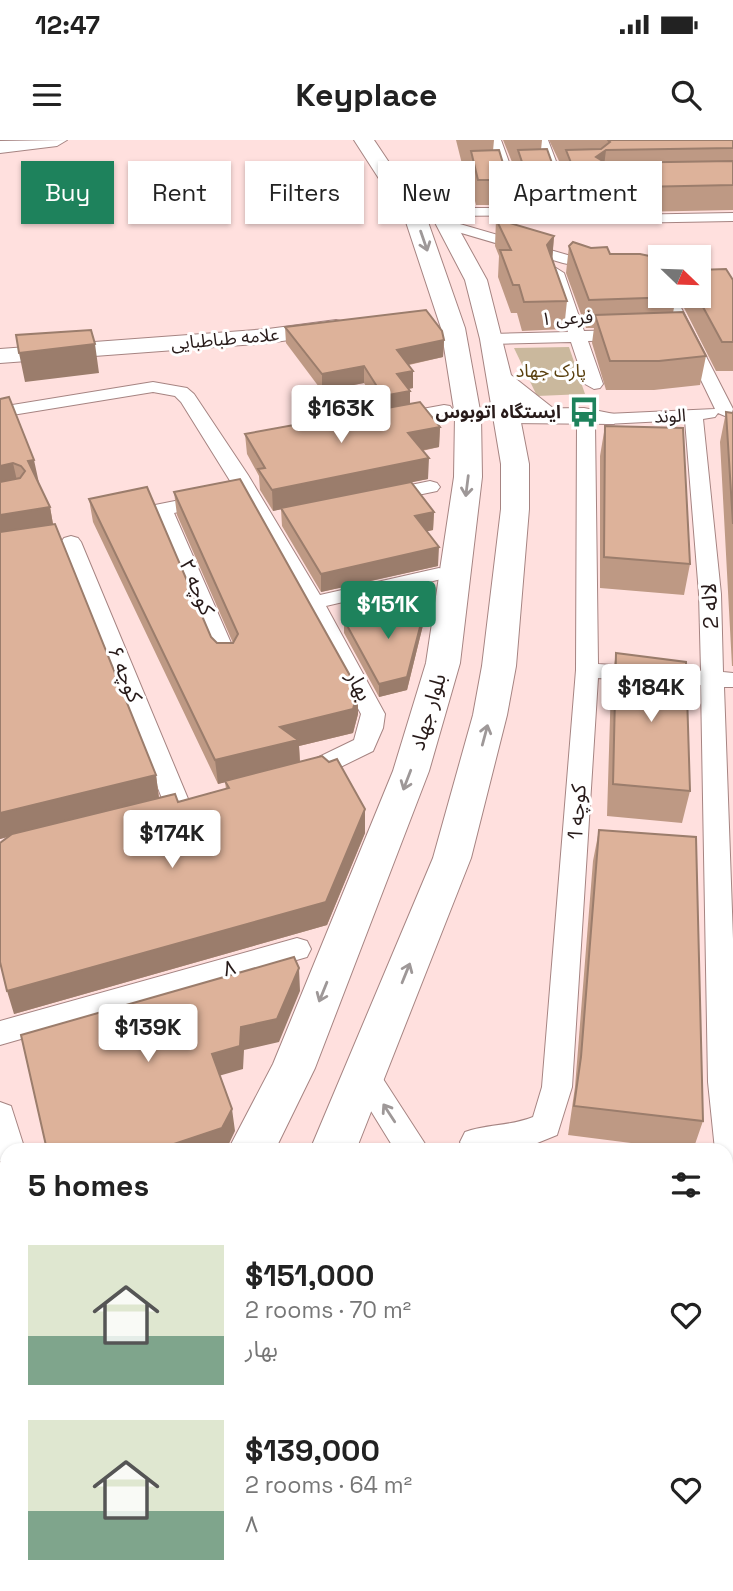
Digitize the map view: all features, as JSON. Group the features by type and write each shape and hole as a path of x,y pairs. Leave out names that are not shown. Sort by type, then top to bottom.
{"main road":[{"path":"0,147 57,140"},
{"name":"بلوار جهاد","path":"255,1143 293,1068 414,759 443,663 468,477 461,419 416,219 364,140"},
{"path":"389,140 406,161"},
{"path":"454,224 476,280 492,339 507,424"},
{"name":"علامه طباطبایی","path":"0,356 268,336 360,325"},
{"path":"499,378 558,434"},
{"path":"461,419 558,434"},
{"path":"336,1143 452,858 490,715 499,666 514,522 558,434"}],"street":[{"path":"495,140 502,161"},
{"path":"542,140 555,161"},
{"path":"662,218 726,214"},
{"path":"470,224 568,260 648,277"},
{"path":"568,260 555,271 594,384"},
{"path":"671,308 679,333 729,411"},
{"name":"فرعی ۱","path":"492,339 647,334"},
{"name":"بهار","path":"0,411 153,387 165,388 181,392 188,398 231,449 251,495 273,519 373,714 364,745 310,773 284,780"},
{"name":"الوند","path":"507,424 558,434 729,411"},
{"name":"لاله 2","path":"694,415 710,594 724,680 726,985 731,1143"},
{"path":"375,422 461,419"},
{"name":"کوچه 1","path":"476,1142 518,1137 546,1126 557,1087 587,670 558,434"},
{"path":"362,501 430,487"},
{"name":"کوچه ۲","path":"228,659 167,515 162,509 245,493 251,495"},
{"name":"کوچه ۶","path":"62,539 178,806"},
{"path":"316,602 439,574"},
{"path":"587,670 724,680"},
{"path":"153,812 205,799"},
{"name":"۸","path":"0,1033 297,949"},
{"path":"365,1077 408,1143"},
{"path":"0,1115 7,1143"}],"green space":[{"name":"پارک جهاد","path":"569,347 585,394 537,396 514,348"}],"building":[{"path":"608,140 733,140 733,148 606,150 596,157 603,161 570,161 566,150 601,149 610,142"},
{"path":"547,149 551,161 522,161 518,150"},
{"path":"499,150 502,161 489,161 489,180 478,180 471,151"},
{"path":"733,161 733,185 662,186 662,162"},
{"path":"498,224 513,224 554,236 547,245 567,301 524,302 519,285 513,285 500,250 511,250"},
{"path":"573,242 591,248 607,247 610,254 648,256 648,298 589,300 569,246"},
{"path":"726,269 733,280 733,342 722,342 704,308 711,308 711,270"},
{"path":"426,310 442,331 444,340 397,350 413,371 397,374 410,391 383,396 364,366 322,374 285,327"},
{"path":"683,312 706,356 659,361 610,361 595,315"},
{"path":"91,330 95,344 19,353 16,335"},
{"path":"9,397 34,460 28,461 50,507 0,515 0,482 20,478 25,471 13,463 0,466 0,399"},
{"path":"420,402 440,427 408,433 429,458 272,490 258,469 265,468 245,434"},
{"path":"726,412 733,413 733,524"},
{"path":"605,426 683,428 690,564 604,557"},
{"path":"240,479 358,690 353,709 280,727 298,740 215,760 89,499 147,487 211,637 217,643 233,643 238,634 174,492"},
{"path":"411,482 434,512 415,516 439,547 321,574 281,508"},
{"path":"55,524 156,775 0,813 0,532"},
{"path":"426,604 407,677 379,684 344,620"},
{"path":"616,653 686,662 690,791 613,784"},
{"path":"322,756 329,762 337,759 365,809 326,902 7,991 0,962 0,843 12,834 175,794 178,802 229,788 225,781"},
{"path":"599,830 696,837 703,1121 574,1106 581,1057"},
{"path":"294,957 299,968 277,1019 241,1027 240,1046 212,1054 232,1109 222,1128 177,1143 45,1143 21,1035"}],"place":[{"name":"ایستگاه اتوبوس","path":"584,412"}]}
